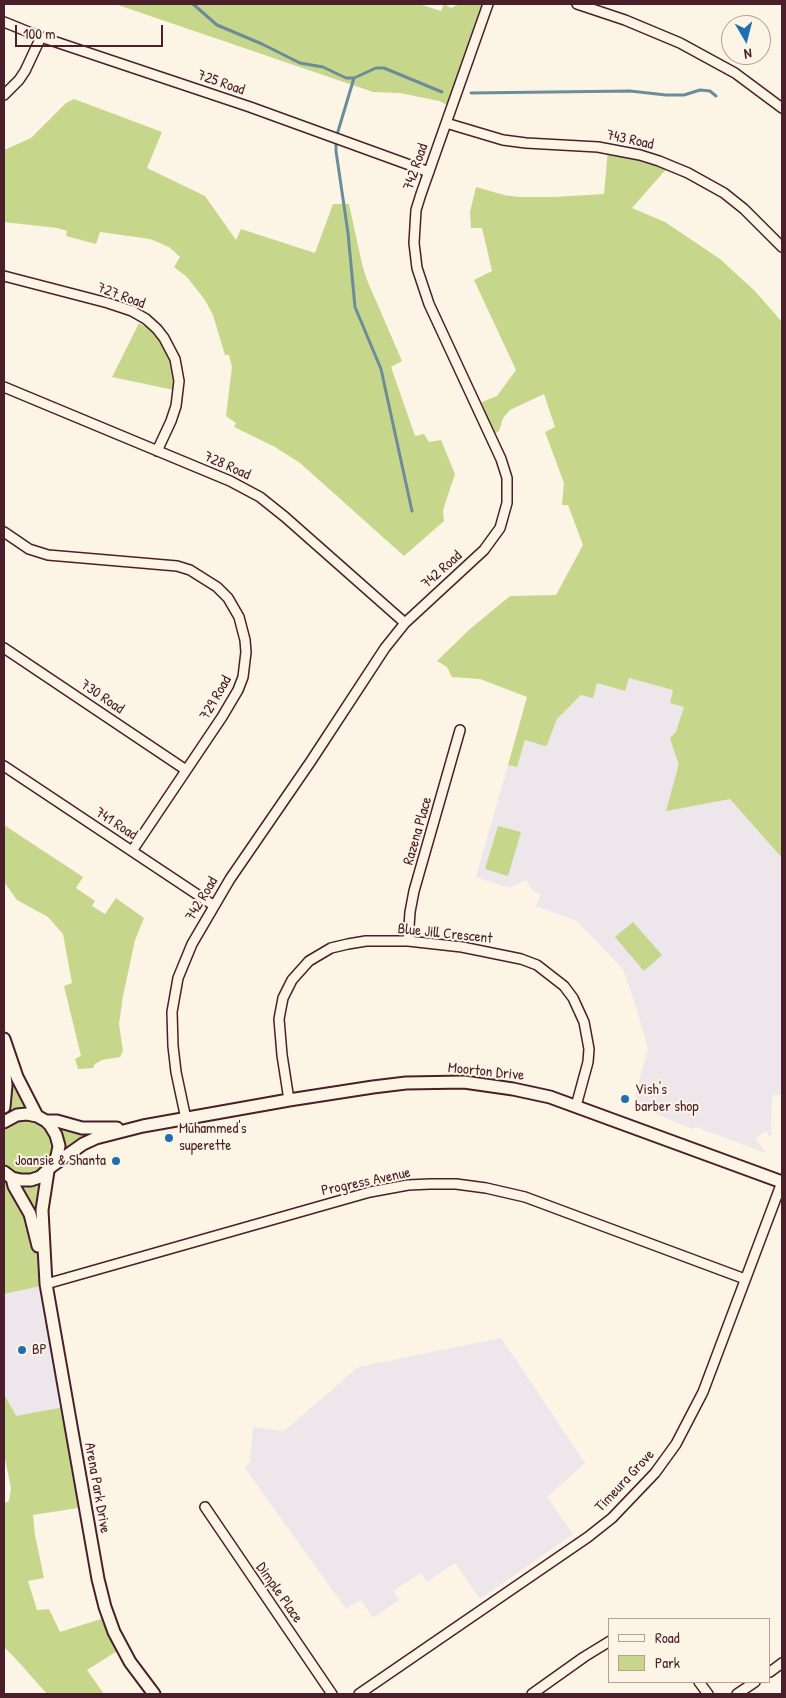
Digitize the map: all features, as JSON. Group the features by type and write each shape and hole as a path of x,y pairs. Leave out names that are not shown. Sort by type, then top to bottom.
{"street":[{"name":"742 Road","path":"186,1118 176,1072 172,1012 178,978 183,963 213,905 385,648 405,623 469,564 500,528 507,502 508,489 502,459 430,304 417,268 414,242 416,210 488,4"},
{"path":"577,4 634,24 687,47 735,73 782,108"},
{"name":"725 Road","path":"4,22 41,37 250,107 428,172"},
{"path":"4,95 20,80 26,71 41,37"},
{"name":"743 Road","path":"446,123 502,140 598,147 660,161 688,173 724,193 744,209 782,246"},
{"name":"727 Road","path":"4,276 124,308 146,319 157,329 175,359 179,381 172,420 157,451"},
{"name":"728 Road","path":"4,387 230,481 260,497 405,623"},
{"name":"729 Road","path":"4,532 29,549 48,555 177,566 202,577 217,587 228,598 239,618 246,652 243,677 238,690 132,851"},
{"name":"730 Road","path":"4,648 186,770"},
{"name":"Razena Place","path":"408,941 410,912 414,892 460,730"},
{"name":"741 Road","path":"4,766 213,905"},
{"name":"Blue Jill Crescent","path":"289,1100 278,1019 283,998 292,980 309,961 331,948 366,942 408,941 448,945 521,958 537,965 564,986 580,1010 587,1035 588,1062 576,1106"},
{"name":"Arena Park Drive","path":"4,1039 17,1077 42,1118 56,1135 58,1146 57,1156 50,1169 42,1210 46,1279"},
{"path":"4,1062 6,1085 4,1107"},
{"name":"Moorton Drive","path":"50,1169 83,1144 96,1138 143,1126 289,1100 406,1083 464,1082 537,1093 782,1182"},
{"path":"4,1122 17,1115 27,1114 42,1118"},
{"name":"Moorton Drive","path":"42,1118 95,1129 143,1126"},
{"name":"Arena Park Drive","path":"7,1174 22,1180 31,1180 40,1177 50,1169"},
{"name":"Arena Park Drive","path":"7,1174 30,1214 46,1279 96,1570 105,1607 114,1632 130,1662 154,1694"},
{"name":"Timeura Grove","path":"359,1694 588,1537 612,1518 648,1480 676,1444 700,1400 782,1182"},
{"name":"Progress Avenue","path":"46,1279 194,1243 370,1192 408,1185 456,1184 486,1188 525,1197 746,1279"},
{"name":"Dimple Place","path":"205,1507 332,1694"},
{"path":"532,1694 608,1642"},
{"path":"771,1671 782,1663"},
{"path":"700,1683 708,1694"},
{"path":"737,1694 754,1683"}],"shaded area":[{"path":"629,678 674,690 685,707 676,732 677,771 675,781 730,799 782,858 782,1094 772,1096 771,1137 766,1131 755,1138 766,1153 696,1127 692,1129 633,1104 648,1049 623,969 577,921 536,906 541,894 533,891 526,880 509,888 476,877 508,765 517,767 525,740 547,745 557,719 582,695 597,683 625,691"},
{"path":"46,1285 65,1407 16,1417 4,1394 4,1294"},
{"path":"501,1338 585,1463 547,1497 573,1534 480,1599 455,1563 427,1582 421,1573 393,1591 399,1600 373,1618 361,1600 346,1609 245,1468 250,1462 253,1427 284,1431 358,1367"}],"green space":[{"path":"115,4 419,4 441,11 444,4 451,8 459,4 488,4 452,107 439,101 400,93 373,92"},
{"path":"74,99 162,132 147,168 205,196 236,240 241,229 315,253 333,204 349,204 367,280 402,361 391,367 415,436 424,434 429,442 441,440 455,474 443,510 444,521 404,556 300,463 275,447 234,427 236,423 226,416 232,367 229,355 225,355 213,315 205,300 187,277 174,267 180,257 169,247 150,239 100,232 96,244 66,236 67,231 57,228 4,222 4,150 31,138 66,103"},
{"path":"608,149 669,166 632,208 665,222 720,259 755,291 782,322 782,858 730,799 666,811 678,763 670,738 676,732 684,707 670,703 673,690 629,678 625,691 597,683 593,698 581,695 557,719 547,745 525,740 517,767 508,765 527,697 480,679 452,677 447,667 437,661 470,629 510,596 556,595 583,545 568,505 562,505 564,483 545,432 555,427 544,394 510,410 503,418 499,431 491,436 477,404 497,396 516,370 474,280 492,271 482,228 471,228 470,212 476,187 519,197 604,194"},
{"path":"139,323 151,330 165,348 172,367 174,390 112,377"},
{"path":"4,825 83,877 76,888 95,901 92,906 105,914 116,898 144,918 135,940 123,996 119,1024 123,1051 120,1057 102,1060 95,1064 93,1068 78,1069 75,1059 81,1056 64,986 72,983 63,934 48,917 17,900 4,882"},
{"path":"498,826 521,832 508,876 485,869"},
{"path":"633,922 662,955 644,971 615,937"},
{"path":"4,1043 38,1115 112,1134 53,1167 41,1192 46,1285 4,1294"},
{"path":"4,1394 16,1416 65,1407 84,1507 33,1515 44,1578 28,1581 37,1610 49,1609 60,1632 107,1617 122,1648 87,1670 104,1694 47,1694 4,1647 4,1503 9,1501 11,1488 4,1454"}],"waterway":[{"path":"193,4 217,25 300,63 323,67 346,78 354,78 376,68 384,68 442,92"},
{"path":"354,78 336,138 336,151 348,233 355,307 381,369 412,511"},
{"path":"471,93 630,91 684,95 700,90 710,91 716,96"}],"place":[{"name":"Vish's barber shop","path":"625,1099"},
{"name":"Muhammed's superette","path":"169,1138"},
{"name":"Joansie & Shanta","path":"116,1161"},
{"name":"BP","path":"22,1350"}]}
